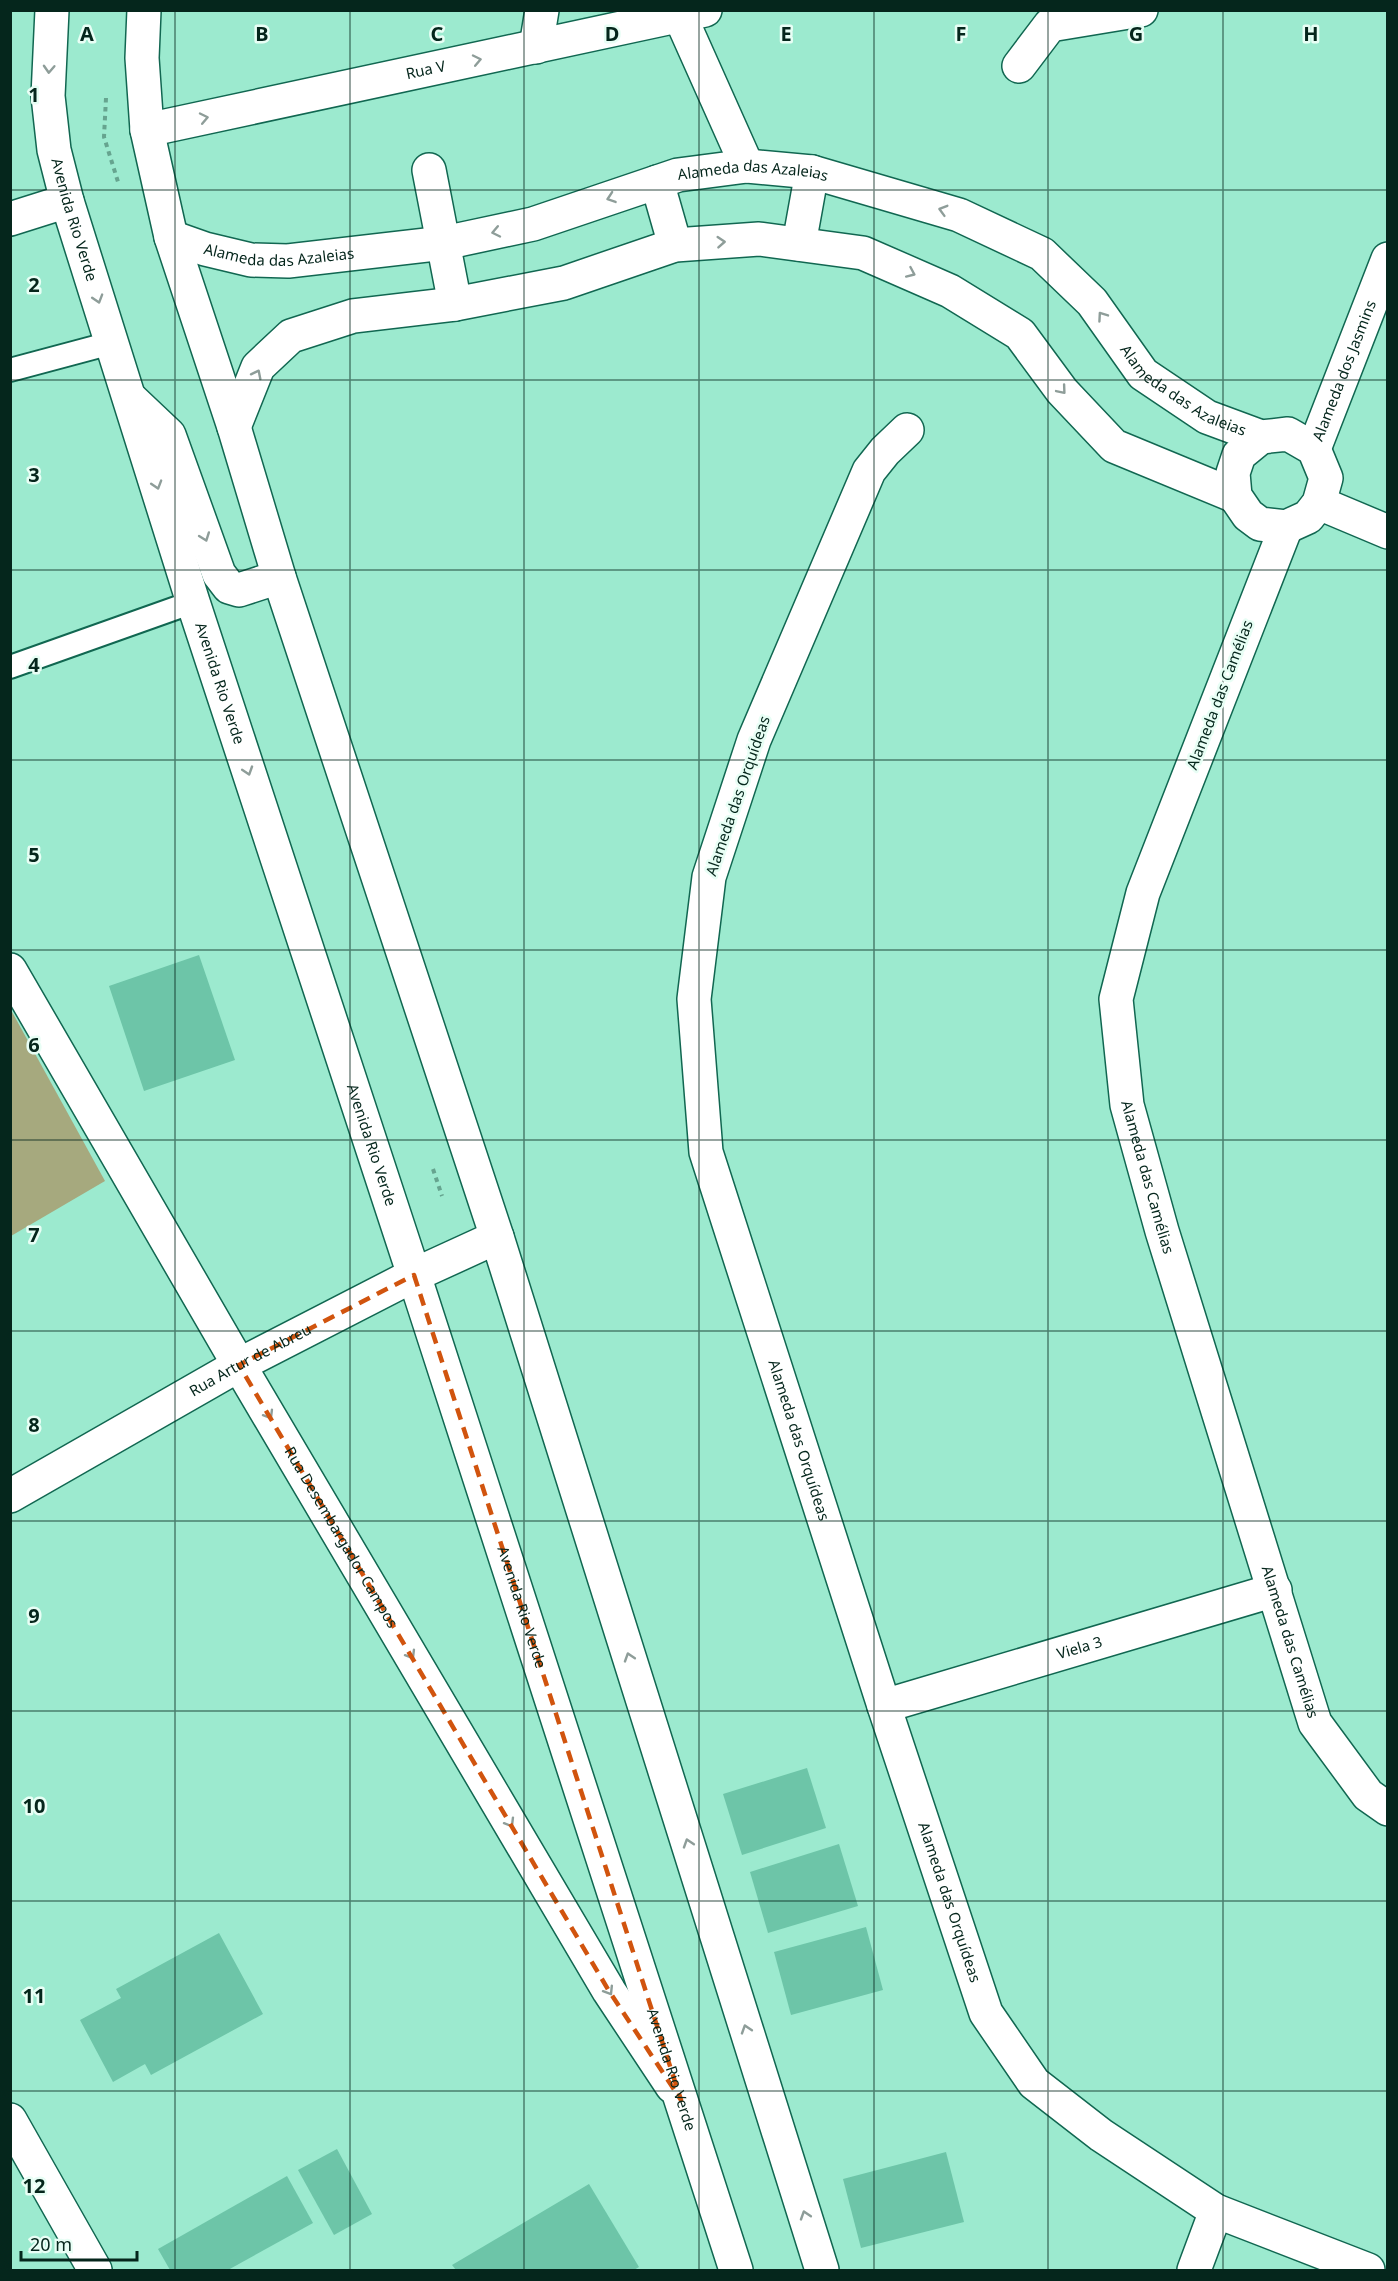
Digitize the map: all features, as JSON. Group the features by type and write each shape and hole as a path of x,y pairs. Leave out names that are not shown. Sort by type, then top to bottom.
{"street":[{"name":"Avenida Rio Verde","path":"52,10 48,96 54,150 67,201 193,602 414,1275 736,2271"},
{"path":"144,10 142,58 147,130 171,237 234,427 279,577 497,1237 822,2271"},
{"path":"536,47 542,10"},
{"path":"1019,66 1050,25 1141,10"},
{"path":"692,13 747,166"},
{"name":"Rua V","path":"147,130 692,13"},
{"name":"Alameda das Azaleias","path":"171,237 205,249 250,260 288,261 444,243 533,224 678,175 747,166 812,172 959,215 1042,254 1092,303 1143,374 1207,417 1261,437"},
{"path":"429,170 455,304"},
{"path":"799,244 812,172"},
{"path":"657,182 675,245"},
{"path":"10,219 67,201"},
{"path":"234,427 258,367 291,336 353,316 455,304 564,284 675,245 759,239 863,253 950,291 1020,334 1062,391 1114,446 1235,496"},
{"name":"Alameda dos Jasmins","path":"1314,449 1388,259"},
{"path":"129,396 168,435 219,574 229,586 239,590 279,577"},
{"name":"Alameda das Orquídeas","path":"907,430 885,451 869,471 754,740 709,878 694,999 706,1152 884,1706 986,2013 1034,2084 1101,2135 1216,2211 1368,2271"},
{"path":"1288,434 1314,449 1326,478 1319,504 1308,517 1286,527 1260,524 1248,515 1235,496 1233,473 1239,455 1261,437 1288,434"},
{"path":"1319,504 1388,532"},
{"name":"Alameda das Camélias","path":"1286,527 1143,893 1116,999 1126,1104 1162,1231 1315,1723 1368,1795 1388,1809"},
{"name":"Rua Desembargador Campos","path":"10,969 239,1365 609,1991 681,2100"},
{"name":"Rua Artur de Abreu","path":"10,1496 239,1365 414,1275 497,1237"},
{"name":"Viela 3","path":"884,1706 1275,1590"},
{"path":"10,2120 95,2271"},
{"path":"1194,2271 1216,2211"}],"lane":[{"path":"10,370 111,343"},
{"path":"10,667 193,602"}],"highlighted area":[{"path":"414,1275 681,2100 609,1991 239,1365"}],"green space":[{"path":"11,1010 105,1181 10,1236"}],"building":[{"path":"199,955 235,1060 144,1091 109,986"},
{"path":"807,1768 826,1828 742,1855 723,1794"},
{"path":"839,1844 858,1906 768,1933 750,1872"},
{"path":"866,1927 883,1990 791,2015 774,1952"},
{"path":"219,1933 263,2014 151,2075 145,2064 113,2082 80,2020 121,1998 116,1989"},
{"path":"337,2149 372,2214 334,2235 298,2170"},
{"path":"946,2152 964,2222 861,2248 843,2179"},
{"path":"287,2176 313,2223 228,2270 170,2270 158,2249"},
{"path":"589,2184 639,2267 634,2270 456,2270 452,2265"}]}
